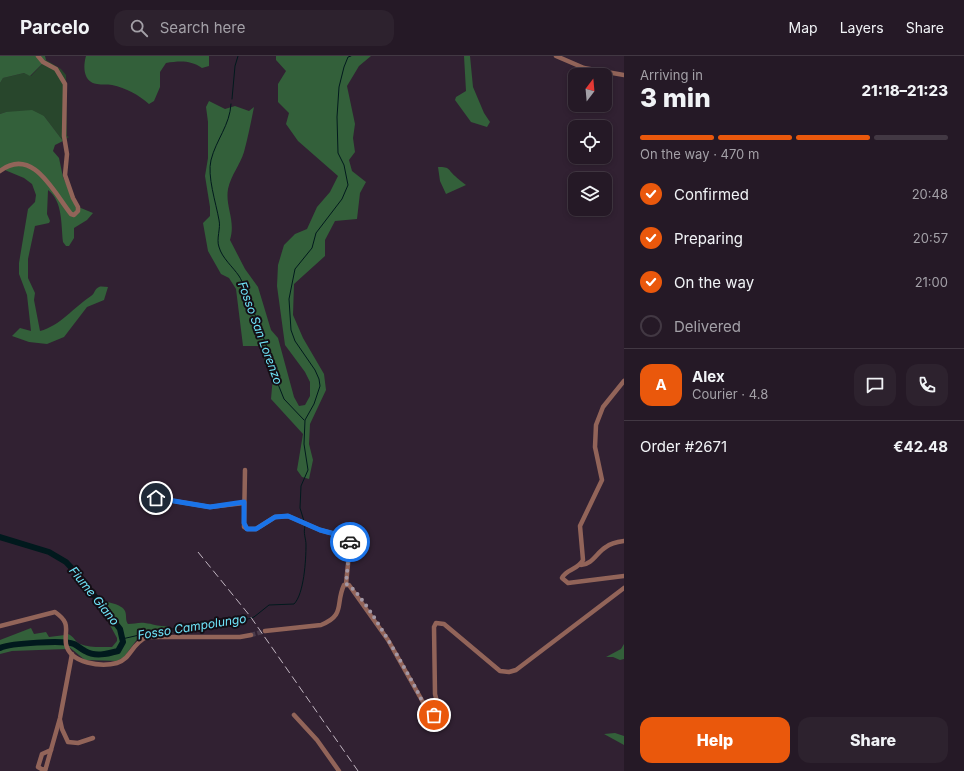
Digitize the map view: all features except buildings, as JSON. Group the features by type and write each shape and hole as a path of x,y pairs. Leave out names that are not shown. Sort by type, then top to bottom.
{"street":[{"path":"0,171 7,166 14,164 34,169 56,191 71,214 74,215 78,211 78,207 73,198 65,175 68,154 64,136 65,84 56,69 43,62 38,56"},
{"path":"556,56 584,68 624,74"},
{"path":"581,565 583,554 580,540 580,526 602,480 595,447 596,425 603,407 624,381"},
{"path":"246,470 244,523 247,529 256,529 275,517 281,516 295,518 312,527 348,539 350,544 346,584 342,588 339,611 330,622 321,625 265,631"},
{"path":"156,498 210,507 244,502"},
{"path":"624,541 612,543 605,547 588,564 581,565 562,576 563,580 568,583 624,576"},
{"path":"346,584 352,587 388,640 424,704 431,714 437,716 440,714 435,694 434,627 436,623 444,624 500,671 509,672 516,670 624,588"},
{"path":"0,626 46,613 56,612 62,617 66,624 66,646 72,654 84,662 118,663 127,657 140,640 146,638 187,636 240,637 251,635"},
{"path":"51,750 42,754 38,767 43,770 45,770 51,750 60,718 72,654"},
{"path":"294,715 317,740 339,771"},
{"path":"60,718 62,730 68,742 78,743 93,738"}],"green space":[{"path":"0,56 45,56 46,60 30,76 24,73 3,78 0,83"},
{"path":"86,56 209,56 209,66 202,68 198,65 185,62 166,63 160,72 160,87 154,101 149,104 137,95 122,88 112,85 92,83 87,77 84,69"},
{"path":"276,56 371,56 359,66 347,86 355,124 353,138 355,152 349,160 352,171 366,182 360,193 357,219 335,221 325,240 325,256 294,284 293,315 303,338 324,374 326,390 310,424 309,444 313,460 309,479 302,477 297,470 303,434 271,399 273,376 265,364 262,346 243,346 236,289 229,278 221,274 208,251 203,223 210,216 205,176 208,158 208,122 206,107 209,101 225,109 235,106 249,111 254,107 244,152 231,179 228,189 227,196 232,226 230,240 245,269 258,287 271,330 278,338 294,397 299,406 305,405 310,396 310,382 305,372 285,345 277,286 278,265 284,245 295,234 307,229 317,207 330,192 338,176 298,141 286,124 289,113 278,102 278,84 286,71 276,60"},
{"path":"464,56 470,56 473,87 484,113 490,122 487,127 471,122 455,100 456,97 466,91"},
{"path":"46,60 61,69 66,75 67,136 69,137 63,141 44,116 6,112 0,114 0,83 3,78 24,73 31,76"},
{"path":"32,110 44,116 63,141 55,145 53,151 59,158 63,177 76,206 93,213 87,220 74,228 74,238 69,246 66,246 63,242 59,207 53,195 48,190 47,214 50,221 49,223 35,226 28,259 28,278 35,293 34,300 40,331 47,329 60,321 92,295 97,288 108,287 104,300 87,307 64,337 47,344 29,342 12,336 20,328 31,331 27,295 19,274 19,263 28,209 35,202 36,195 32,184 24,178 0,168 0,114 6,112"},
{"path":"438,167 445,167 466,185 446,194 440,181"},
{"path":"101,601 121,607 126,613 128,624 143,623 168,626 173,633 157,633 138,638 124,657 117,661 85,660 68,646 68,634 78,643 87,646 112,647 117,641 117,638 98,603"},
{"path":"31,628 34,634 46,632 49,637 65,635 66,649 12,651 0,654 0,640"},
{"path":"624,644 624,659 620,660 613,657 606,657 621,649"},
{"path":"615,733 624,736 624,745 604,734"}],"waterway":[{"name":"Fosso San Lorenzo","path":"232,99 235,66 238,56"},
{"name":"Fosso Campolungo","path":"304,521 300,508 301,486 308,470 304,444 305,420 314,404 320,386 315,370 295,341 291,330 289,299 295,269 312,248 316,233 342,199 348,185 344,165 338,153 337,117 339,87 344,67 348,57 351,56"},
{"name":"Fosso San Lorenzo","path":"231,104 226,126 213,153 210,166 211,182 219,223 218,244 220,251 239,276 250,301 274,366 278,384 284,399 304,420"},
{"name":"Fosso Campolungo","path":"122,639 161,630 236,623 254,617 269,605 294,604 300,593 304,576 306,551 305,526"},
{"name":"Fiume Giano","path":"0,537 49,552 66,562 80,577 120,629 123,642 118,651 101,654 89,653 74,644 60,642 25,643 0,648"}],"tunnel":[{"path":"251,635 265,631"}],"railway":[{"path":"198,552 250,616 358,771"}],"way so far":[{"path":"350,542 346,584 349,584 352,587 372,615 388,640 424,704 431,714 434,715"}],"route":[{"path":"156,498 210,507 244,502 244,527 247,529 256,529 263,526 275,517 288,516 320,530 346,537 350,542"}]}
